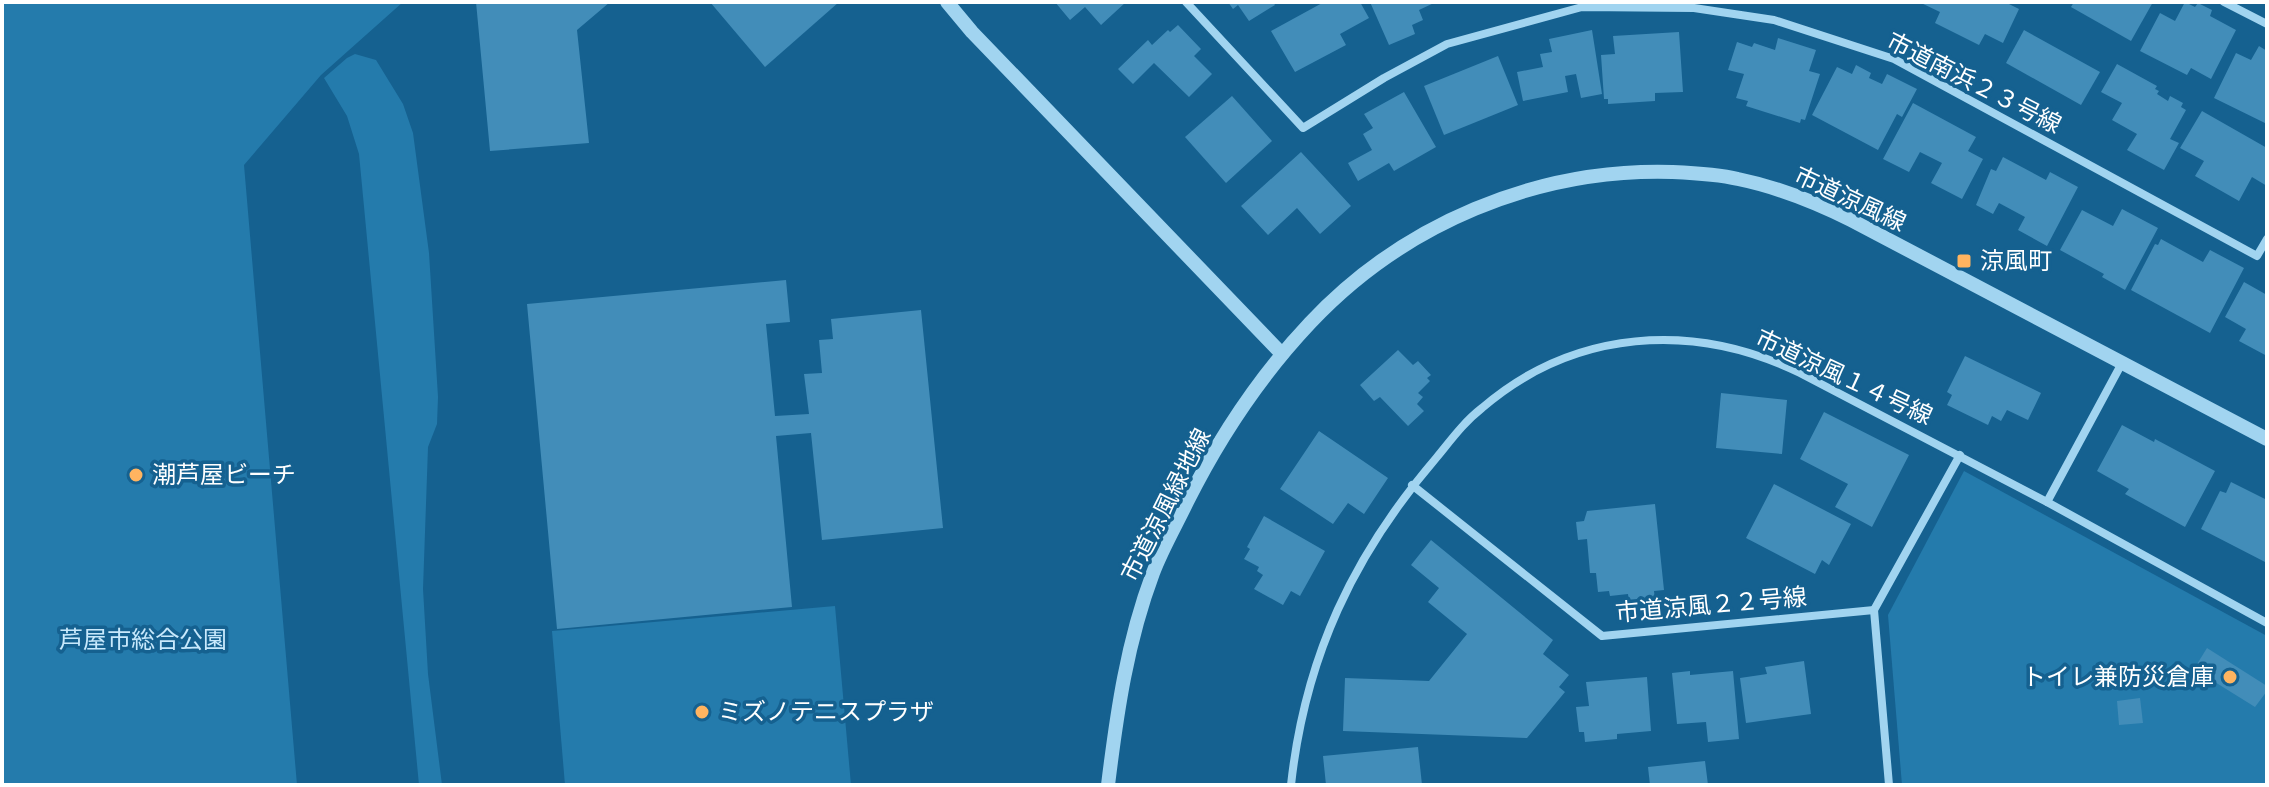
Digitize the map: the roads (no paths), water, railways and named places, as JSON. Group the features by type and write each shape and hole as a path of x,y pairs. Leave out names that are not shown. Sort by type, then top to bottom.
{"street":[{"path":"947,2 972,32 1282,354"},
{"name":"市道南浜２３号線","path":"1186,2 1303,128 1447,44 1582,7 1694,5 1774,20 1894,59 2257,256 2267,239"},
{"path":"2224,2 2267,24"},
{"name":"市道涼風線","path":"1282,354 1312,321 1386,259 1425,232 1476,206 1537,186 1615,172 1736,178 1816,203 2267,439"},
{"name":"市道涼風１４号線","path":"1291,785 1302,712 1325,636 1360,563 1412,485 1458,431 1504,390 1545,367 1588,350 1650,340 1681,339 1712,343 1772,359 1960,455 2267,623"},
{"name":"市道涼風緑地線","path":"1108,785 1126,661 1154,570 1211,457 1282,354"},
{"path":"2047,502 2122,363"},
{"path":"1889,785 1874,610 1960,455"},
{"name":"市道涼風２２号線","path":"1412,485 1602,636 1874,610"}],"place":[{"name":"涼風町","path":"1964,261"},
{"name":"潮芦屋ビーチ","path":"136,475"},
{"name":"トイレ兼防災倉庫","path":"2230,677"},
{"name":"ミズノテニスプラザ","path":"702,712"}],"park label":[{"name":"芦屋市総合公園","path":"143,640"}]}
